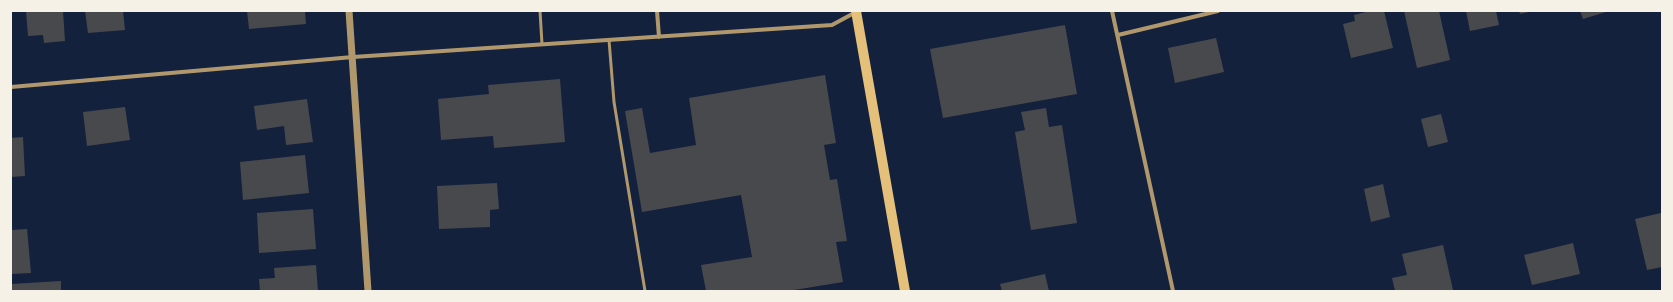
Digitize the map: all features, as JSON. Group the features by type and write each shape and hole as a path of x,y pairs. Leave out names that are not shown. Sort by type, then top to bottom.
{"main road":[{"path":"857,11 905,291"}],"street":[{"path":"349,11 368,291"},
{"path":"657,11 659,37"},
{"path":"11,87 353,57 832,25 857,11"},
{"path":"1112,11 1173,291"},
{"path":"1118,35 1218,11"}],"lane":[{"path":"540,11 542,44"},
{"path":"609,40 614,102 645,291"}],"building":[{"path":"26,11 63,11 65,41 44,43 43,35 28,36"},
{"path":"85,11 123,11 125,30 88,33"},
{"path":"247,11 305,11 306,24 249,29"},
{"path":"1370,11 1384,11 1393,48 1351,58 1343,24 1355,21 1354,15"},
{"path":"1404,11 1439,11 1450,60 1417,68"},
{"path":"1466,11 1496,11 1499,25 1470,31"},
{"path":"1519,11 1529,11 1529,12 1520,14"},
{"path":"1580,11 1609,11 1583,19"},
{"path":"1065,25 1077,94 943,118 930,49"},
{"path":"1216,38 1224,72 1175,83 1168,48"},
{"path":"825,75 836,143 824,145 830,180 837,179 847,241 836,242 843,282 788,291 706,291 701,265 752,257 741,195 642,212 625,111 642,108 650,153 696,145 689,98"},
{"path":"560,79 565,142 494,148 493,136 441,140 438,99 489,94 488,85"},
{"path":"307,99 313,142 286,145 284,126 257,130 254,106"},
{"path":"125,107 130,140 87,146 83,112"},
{"path":"1046,108 1049,127 1062,125 1077,223 1031,230 1015,132 1025,130 1021,112"},
{"path":"1441,114 1448,142 1428,147 1421,119"},
{"path":"23,137 25,176 11,177 11,138"},
{"path":"305,155 309,193 243,200 240,162"},
{"path":"497,183 499,209 490,210 490,227 439,229 437,186"},
{"path":"1383,184 1390,217 1371,222 1364,189"},
{"path":"313,209 316,249 259,253 257,213"},
{"path":"1661,213 1662,267 1647,270 1635,219"},
{"path":"27,229 31,273 11,274 11,230"},
{"path":"1573,243 1580,274 1532,285 1524,255"},
{"path":"1443,245 1453,290 1395,291 1392,278 1407,275 1402,254"},
{"path":"316,265 318,291 260,291 259,279 275,278 274,268"},
{"path":"1045,274 1049,291 1002,291 1000,284"},
{"path":"61,281 61,291 11,291 11,284"}]}
